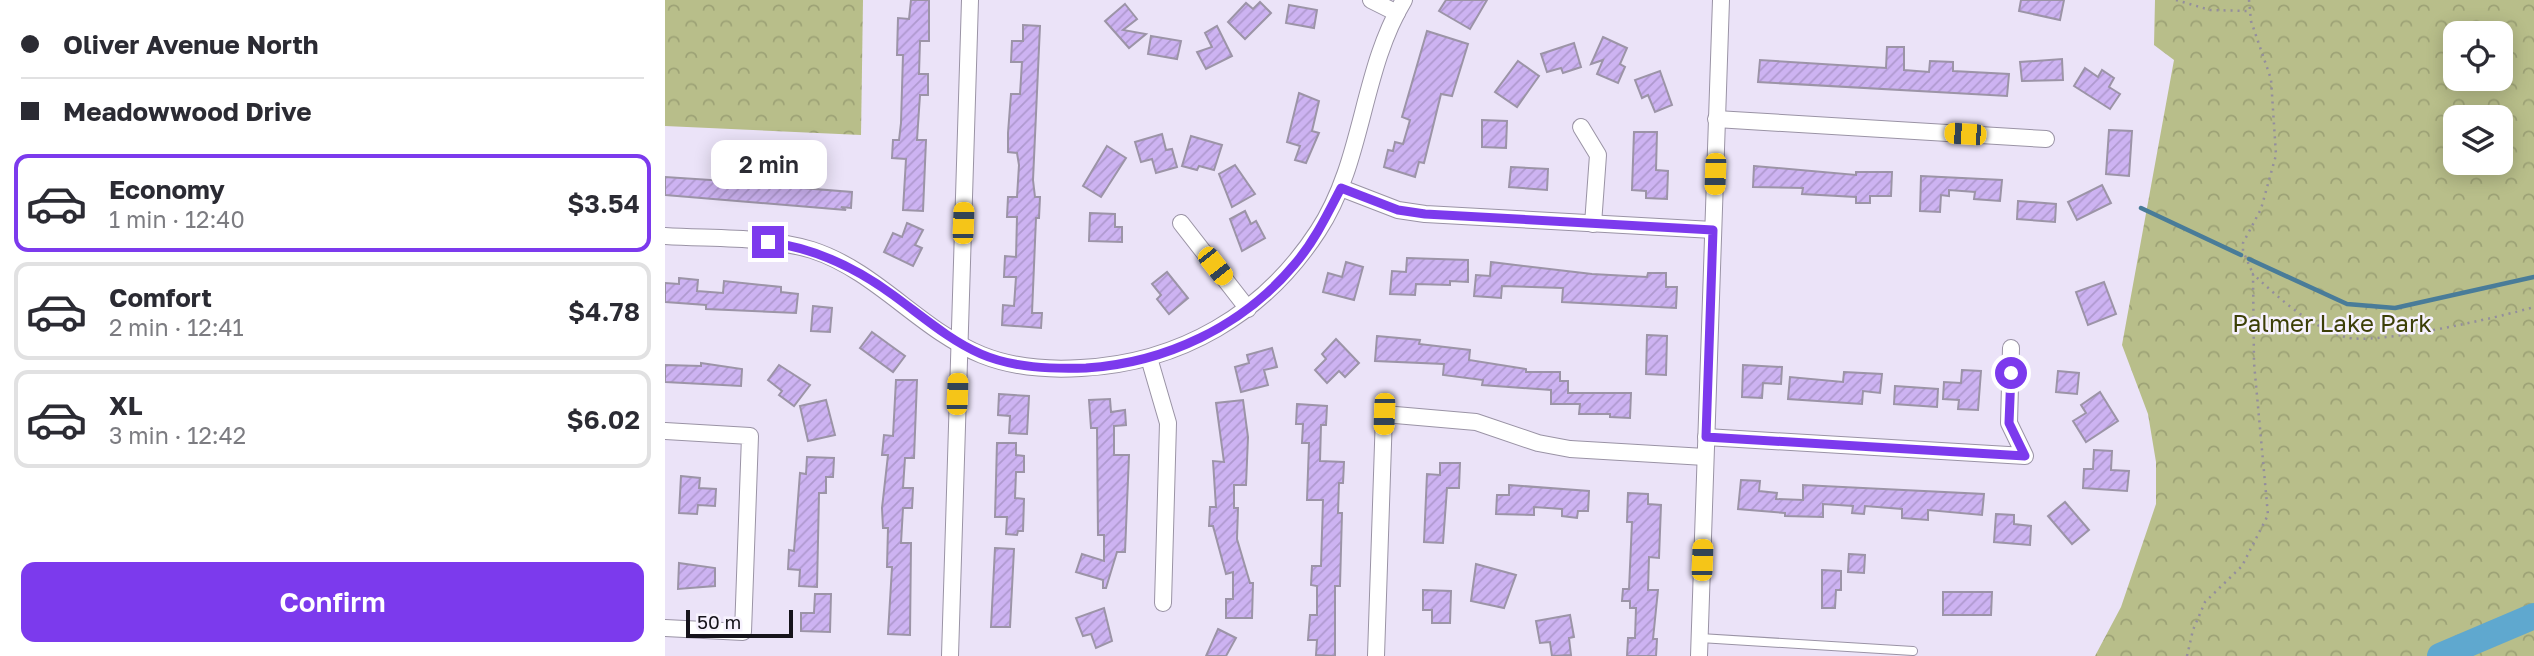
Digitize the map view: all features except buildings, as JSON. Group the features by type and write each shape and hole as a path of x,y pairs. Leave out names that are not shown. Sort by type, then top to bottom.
{"street":[{"path":"950,656 970,0"},
{"path":"665,236 768,242 813,251 862,275 959,343 983,355 1016,364 1048,368 1108,366 1149,358 1191,342 1248,309 1294,265 1320,229 1341,188 1381,52 1401,6 1370,0"},
{"path":"1699,656 1720,0"},
{"path":"1716,119 2046,138"},
{"path":"1581,127 1598,155 1593,224"},
{"path":"1341,188 1398,210 1425,214 1713,230"},
{"path":"1181,223 1248,309"},
{"path":"1706,437 2025,456 2009,423 2011,348"},
{"path":"1149,358 1168,423 1163,603"},
{"path":"1376,656 1384,414 1476,422 1538,443 1570,449 1705,457"},
{"path":"665,431 750,436 743,632 665,628"}],"lane":[{"path":"1700,638 1913,651"}],"path":[{"path":"2176,0 2210,10 2249,11"},
{"path":"2187,656 2193,630 2205,602 2242,566 2268,515 2254,363 2253,274 2243,251 2243,243 2261,209 2276,155 2271,79 2249,11 2249,0"},
{"path":"2253,274 2293,310 2336,333 2355,339 2409,334 2534,307"}],"green space":[{"path":"665,0 863,0 861,135 665,126"},
{"name":"Palmer Lake Park","path":"2155,0 2534,0 2534,656 2095,656 2121,607 2156,504 2156,462 2148,414 2122,345 2174,60 2154,45"}],"waterway":[{"path":"2141,208 2241,255"},
{"path":"2249,259 2347,304 2395,308 2534,277"},
{"path":"2440,656 2534,616"}],"route":[{"path":"768,242 813,251 853,269 954,340 983,355 1016,364 1048,368 1108,366 1153,357 1191,342 1229,323 1248,309 1294,265 1320,229 1341,188 1398,210 1425,214 1713,230 1706,437 2025,456 2009,423 2011,373"}]}
